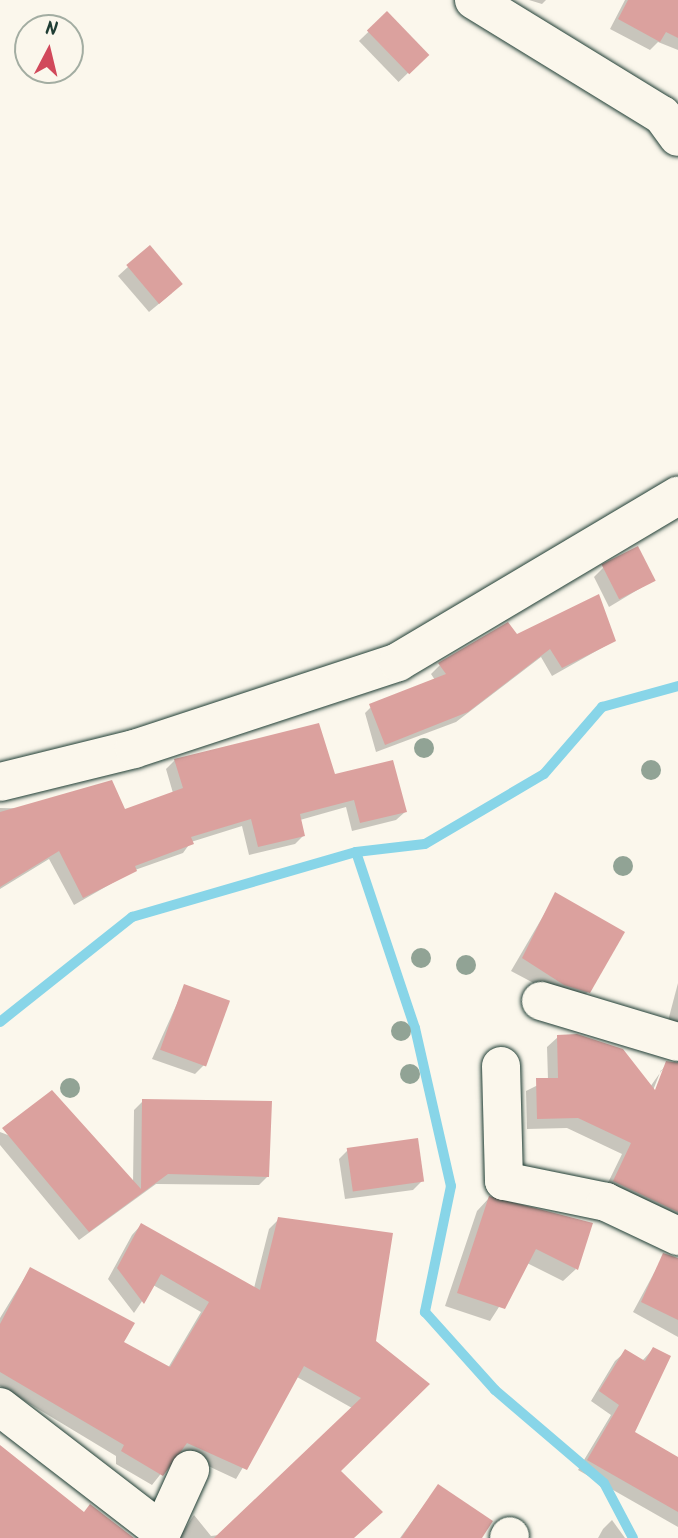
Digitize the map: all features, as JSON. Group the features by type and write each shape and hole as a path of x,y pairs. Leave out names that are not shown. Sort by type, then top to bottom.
{"street":[{"path":"474,0 662,115 678,137"},
{"path":"0,782 134,750 398,662 678,496"},
{"path":"541,1001 678,1042"},
{"path":"501,1066 504,1181 606,1202 678,1236"},
{"path":"0,1407 160,1535 190,1470"}],"building":[{"path":"628,0 678,0 678,38 666,32 660,42 618,19"},
{"path":"387,11 429,55 409,74 367,30"},
{"path":"150,245 183,284 159,304 126,265"},
{"path":"638,546 656,581 619,599 601,565"},
{"path":"599,594 616,641 562,668 550,649 468,712 385,745 369,704 446,674 438,663 508,622 517,634"},
{"path":"319,723 335,774 393,760 407,812 360,823 354,800 300,814 305,836 258,847 251,819 191,837 194,844 135,866 137,871 83,898 59,851 0,887 0,812 112,780 125,809 183,788 174,759"},
{"path":"555,892 625,932 590,993 564,985 522,958"},
{"path":"184,984 230,1001 206,1067 160,1050"},
{"path":"577,1034 623,1049 655,1090 666,1061 678,1063 678,1212 613,1181 631,1143 578,1118 537,1119 536,1078 558,1078 557,1035"},
{"path":"52,1090 141,1189 142,1099 272,1101 269,1177 168,1174 89,1232 2,1128"},
{"path":"418,1138 424,1182 353,1192 347,1148"},
{"path":"489,1196 593,1223 578,1270 536,1249 505,1309 457,1293"},
{"path":"278,1217 393,1233 376,1341 430,1384 341,1471 383,1512 354,1538 214,1538 361,1398 304,1366 247,1470 187,1443 163,1476 121,1451 124,1445 0,1372 0,1324 30,1267 135,1323 124,1342 170,1367 209,1302 161,1274 144,1304 117,1268 141,1223 260,1290"},
{"path":"663,1253 678,1258 678,1320 641,1302"},
{"path":"653,1347 671,1356 635,1432 678,1457 678,1512 587,1460 619,1405 599,1391 625,1349 645,1361"},
{"path":"0,1445 84,1512 90,1504 134,1538 0,1538"},
{"path":"438,1484 493,1521 482,1538 401,1538"}],"waterway":[{"path":"0,1022 132,917 356,852 425,844 544,774 602,707 678,686"},
{"path":"356,852 415,1028 451,1186 425,1312 495,1390 604,1483 633,1538"}]}
